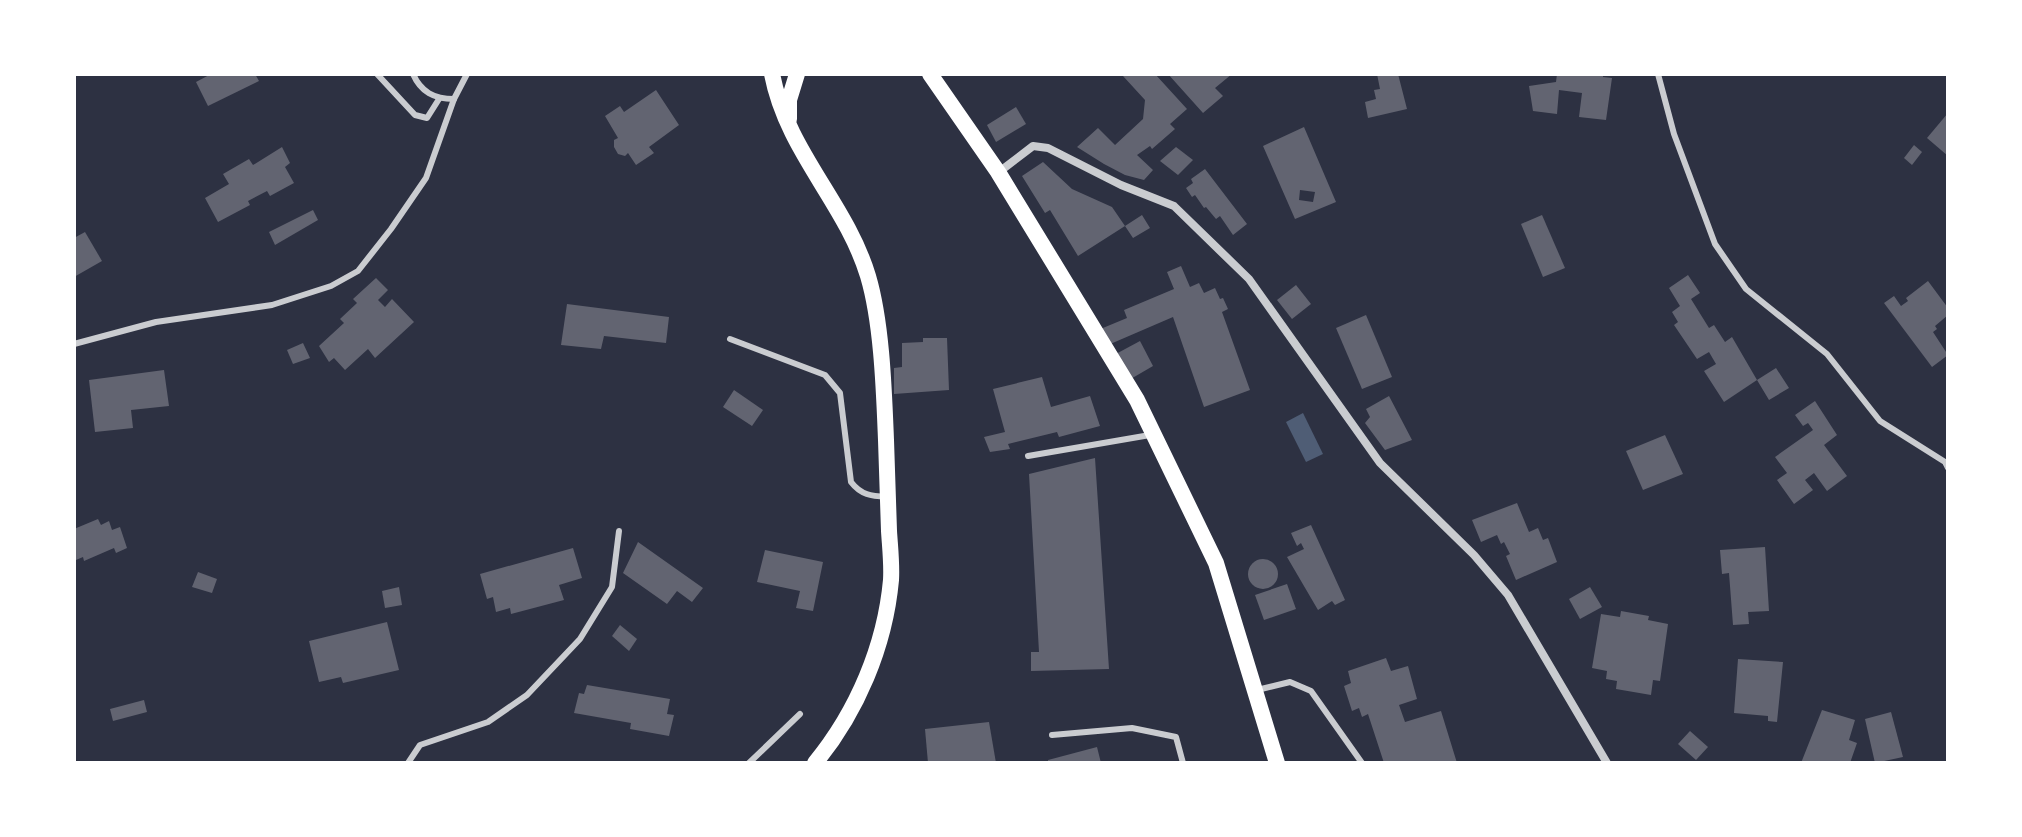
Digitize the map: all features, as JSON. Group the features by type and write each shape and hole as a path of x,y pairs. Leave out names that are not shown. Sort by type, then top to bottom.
{"main road":[{"path":"772,74 788,129 850,233 869,277 884,392 891,579 884,622 871,666 853,706 831,744 815,763"},
{"path":"788,129 789,100 797,74"},
{"path":"930,74 998,172 1137,400 1216,563 1277,763"}],"street":[{"path":"998,172 1033,146 1048,148 1121,185 1174,206 1249,279 1380,463 1474,555 1508,595 1607,763"}],"lane":[{"path":"377,74 415,115 427,118 439,99"},
{"path":"413,74 419,87 439,99 454,99"},
{"path":"74,344 156,322 272,305 331,286 358,271 426,178 454,99 467,74"},
{"path":"1658,74 1674,134 1715,244 1746,289 1827,354 1880,421 1945,462 1948,468"},
{"path":"730,339 825,375 840,393 851,482 858,492 888,497"},
{"path":"1028,456 1153,435"},
{"path":"408,763 420,745 488,722 527,695 580,639 612,587 619,531"},
{"path":"1254,691 1290,682 1311,691 1362,763"},
{"path":"749,763 800,714"},
{"path":"1052,735 1132,728 1176,737 1183,763"}],"water":[{"path":"1303,413 1323,454 1306,462 1286,422"}],"building":[{"path":"211,74 255,74 259,81 208,106 196,82"},
{"path":"1124,74 1155,74 1187,109 1170,124 1175,129 1152,149 1150,146 1137,155 1153,170 1144,180 1125,175 1077,147 1098,128 1115,145 1143,119 1145,100"},
{"path":"1168,74 1232,74 1215,88 1223,96 1203,113"},
{"path":"1377,74 1398,74 1407,109 1368,118 1365,102 1376,99 1374,90 1380,89"},
{"path":"1557,74 1603,74 1603,77 1612,78 1606,120 1579,117 1582,93 1559,90 1557,114 1533,111 1529,86 1556,82"},
{"path":"656,90 679,125 649,147 654,153 636,165 628,153 625,156 618,154 614,140 618,138 605,116 620,106 624,112"},
{"path":"1016,107 1026,124 996,142 987,125"},
{"path":"1948,113 1948,156 1927,138"},
{"path":"1304,127 1336,202 1295,219 1263,146","holes":["1300,190 1315,192 1313,202 1299,200"]},
{"path":"1914,145 1922,152 1912,165 1904,158"},
{"path":"282,147 290,163 285,167 294,183 270,196 267,191 248,201 250,205 218,222 205,198 229,184 223,174 249,159 253,165"},
{"path":"1176,147 1193,160 1178,175 1160,161"},
{"path":"1043,162 1072,189 1112,207 1125,226 1078,256 1050,210 1045,213 1022,176"},
{"path":"1205,169 1247,224 1233,235 1220,216 1216,219 1186,188 1193,183 1191,179"},
{"path":"313,210 318,220 275,245 269,232"},
{"path":"1142,215 1150,228 1133,238 1125,226"},
{"path":"1542,215 1565,268 1543,277 1521,224"},
{"path":"85,232 102,261 74,277 74,238"},
{"path":"1181,266 1190,287 1199,283 1204,293 1215,288 1220,299 1223,298 1228,309 1222,312 1250,390 1204,407 1173,317 1108,345 1098,330 1127,318 1124,310 1174,289 1167,272"},
{"path":"1688,275 1700,293 1691,299 1709,328 1714,325 1725,342 1732,337 1757,380 1724,402 1704,371 1716,364 1709,352 1697,359 1674,325 1678,322 1672,312 1680,306 1669,288"},
{"path":"376,278 388,290 378,300 385,307 392,299 414,322 375,358 368,349 345,370 334,358 329,362 319,346 344,323 340,319 357,303 353,299"},
{"path":"1928,281 1948,308 1948,315 1935,326 1937,329 1933,332 1948,355 1932,367 1884,303 1894,296 1901,306 1908,301 1906,298"},
{"path":"1296,285 1311,304 1292,319 1277,300"},
{"path":"567,304 669,317 666,343 604,336 601,349 561,345"},
{"path":"1366,315 1392,377 1362,389 1336,328"},
{"path":"923,338 947,338 949,390 894,394 894,368 902,367 902,343 923,342"},
{"path":"1140,341 1153,366 1129,380 1114,355"},
{"path":"303,343 310,358 293,364 287,350"},
{"path":"1776,368 1789,388 1769,400 1757,380"},
{"path":"164,370 169,406 131,410 133,428 95,432 89,380"},
{"path":"1042,377 1051,407 1090,396 1100,426 1059,437 1057,432 1008,444 1010,449 990,452 984,437 1005,432 993,389"},
{"path":"734,390 763,410 752,426 723,407"},
{"path":"1389,396 1412,440 1385,450 1365,423 1370,417 1366,409"},
{"path":"1815,401 1837,435 1824,445 1847,476 1827,491 1814,473 1805,480 1813,490 1794,504 1777,480 1787,473 1775,457 1813,430 1808,423 1803,426 1795,415"},
{"path":"1665,435 1683,474 1643,490 1626,451"},
{"path":"1095,458 1109,669 1031,671 1031,652 1039,652 1029,474"},
{"path":"1517,503 1529,532 1538,528 1543,540 1548,538 1557,562 1516,580 1504,542 1501,544 1497,535 1481,542 1472,520"},
{"path":"98,519 101,525 109,521 112,530 120,527 127,548 116,553 114,548 84,561 83,557 76,560 74,529"},
{"path":"1311,525 1345,600 1335,605 1332,601 1318,610 1287,557 1304,549 1301,543 1297,546 1291,533"},
{"path":"638,542 703,588 692,602 677,591 667,604 623,573"},
{"path":"1765,547 1769,611 1748,612 1749,624 1733,625 1729,573 1722,574 1720,550"},
{"path":"573,548 582,578 559,585 564,600 511,614 510,608 496,612 493,597 487,599 480,574"},
{"path":"765,550 823,562 813,611 796,608 800,591 757,582"},
{"path":"1263,559 1274,563 1278,574 1274,585 1263,589 1252,585 1248,574 1252,563"},
{"path":"198,572 217,579 212,593 192,587"},
{"path":"1287,584 1296,609 1264,620 1255,595"},
{"path":"399,587 402,605 385,608 382,591"},
{"path":"1590,587 1602,607 1580,619 1569,599"},
{"path":"1621,611 1649,616 1648,620 1668,624 1660,681 1653,680 1651,695 1616,689 1617,681 1606,679 1607,671 1592,668 1601,614 1620,617"},
{"path":"387,622 399,670 343,683 341,677 319,682 309,641"},
{"path":"620,625 637,639 629,651 612,636"},
{"path":"1386,658 1391,671 1408,666 1417,699 1399,705 1405,722 1441,711 1457,763 1384,763 1368,714 1362,717 1359,708 1352,711 1344,686 1351,683 1348,671"},
{"path":"1738,659 1783,662 1777,722 1768,721 1768,716 1734,713"},
{"path":"587,685 670,699 667,714 674,715 669,736 630,729 631,723 574,713 579,693 584,694"},
{"path":"144,700 147,712 113,721 110,709"},
{"path":"1822,710 1855,720 1849,740 1857,743 1850,763 1801,763"},
{"path":"1891,712 1903,757 1875,763 1865,719"},
{"path":"989,722 996,763 928,763 925,729"},
{"path":"1690,731 1708,747 1696,760 1678,744"},
{"path":"1097,747 1101,763 1048,763 1048,760"}]}
